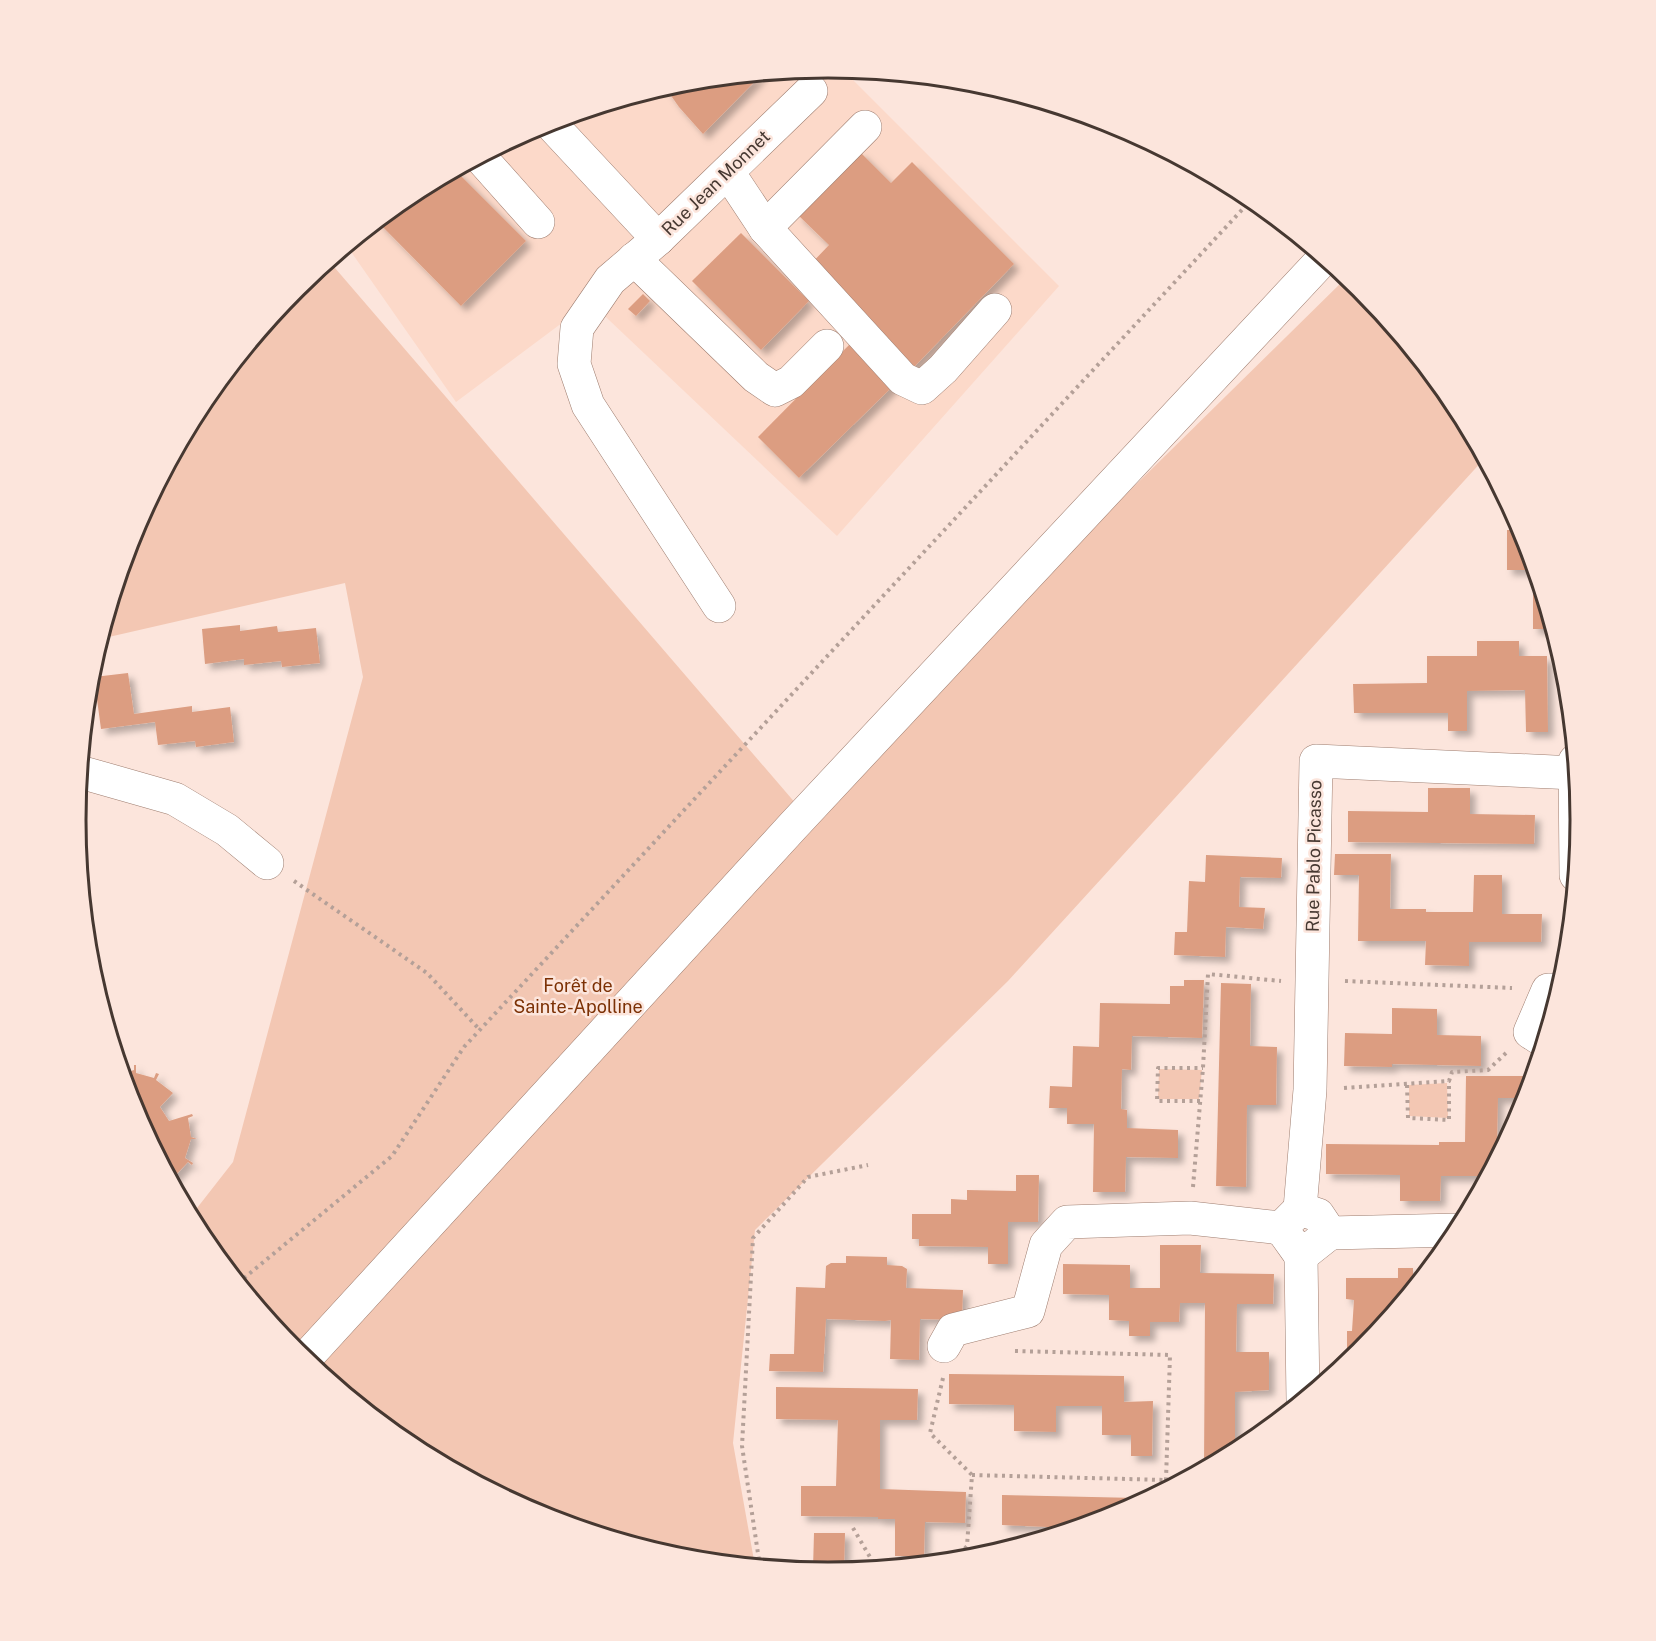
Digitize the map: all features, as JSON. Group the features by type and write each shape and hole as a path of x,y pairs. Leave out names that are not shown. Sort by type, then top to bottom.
{"street":[{"name":"Rue Jean Monnet","path":"555,130 646,249 811,91"},
{"path":"765,228 865,127"},
{"path":"485,163 538,222"},
{"path":"728,172 765,228 903,379 922,388 943,369 995,310"},
{"path":"719,606 588,405 574,364 577,328 610,280 646,249 756,377 774,390 791,382 827,346"},
{"path":"310,1353 792,826 1319,263"},
{"name":"Rue Pablo Picasso","path":"1291,1218 1310,1090 1316,761 1568,767"},
{"path":"87,774 174,799 227,830 267,863"},
{"path":"1537,1036 1543,1021"},
{"path":"948,1338 1028,1311 1046,1245 1067,1221 1291,1218 1318,1215 1330,1233"},
{"path":"1291,1218 1301,1256 1303,1391"},
{"path":"301,1344 431,1222"},
{"path":"1301,1256 1330,1233 1447,1230"}],"path":[{"path":"244,1278 392,1156 464,1047 1245,206"},
{"path":"267,863 426,974 480,1030"},
{"path":"1190,1218 1203,1068 1208,974 1312,982 1550,990"},
{"path":"1407,1085 1408,1118 1449,1120 1449,1081 1452,1072 1488,1070 1537,1036"},
{"path":"1200,1101 1157,1101 1158,1068 1203,1068"},
{"path":"1310,1090 1449,1081"},
{"path":"758,1559 742,1446 753,1238 808,1177 868,1165"},
{"path":"948,1338 930,1433 972,1475 1166,1480 1170,1355 1006,1351 1028,1311"},
{"path":"963,1551 967,1546 972,1475"},
{"path":"854,1528 873,1561"}],"shaded area":[{"path":"852,79 1059,286 837,536 590,302 456,402 351,252 415,203 457,177 500,155 589,117 683,92 731,84 779,80"}],"green space":[{"name":"Forêt de Sainte-Apolline","path":"334,266 803,812 1341,283 1417,368 1445,408 1479,464 1008,981 755,1230 733,1443 754,1559 683,1549 589,1524 500,1486 457,1464 415,1438 338,1379 303,1346 239,1273 196,1209 233,1162 363,677 345,583 109,637 125,582 142,536 185,449 239,368 303,295"},
{"path":"1159,1069 1202,1070 1199,1099 1158,1099"},
{"path":"1447,1083 1448,1118 1409,1116 1409,1085"}],"building":[{"path":"754,82 703,134 671,95"},
{"path":"859,151 891,183 912,162 1014,264 911,370 808,267 829,245 797,214"},
{"path":"460,175 526,241 461,306 382,226"},
{"path":"741,233 809,301 761,350 692,281"},
{"path":"643,294 650,301 636,316 628,309"},
{"path":"851,343 894,385 799,478 758,437"},
{"path":"1507,530 1511,530 1527,570 1507,570"},
{"path":"1533,589 1545,629 1533,629"},
{"path":"240,625 240,631 277,626 278,632 316,628 320,663 282,667 281,661 244,665 244,659 205,664 202,629"},
{"path":"1477,641 1519,641 1519,656 1547,656 1548,732 1526,732 1525,690 1467,691 1467,731 1448,731 1448,713 1354,713 1353,684 1427,683 1427,656 1477,656"},
{"path":"128,673 134,714 192,706 192,712 230,707 234,742 196,747 195,741 158,745 155,722 101,729 97,696 100,676"},
{"path":"1428,788 1470,788 1470,814 1535,815 1534,844 1348,842 1348,811 1428,812"},
{"path":"1335,854 1391,854 1390,909 1473,912 1474,875 1502,875 1502,914 1542,914 1541,942 1469,942 1469,966 1425,965 1426,941 1358,941 1359,875 1334,875"},
{"path":"1206,855 1282,858 1281,878 1240,877 1239,907 1265,908 1263,929 1226,927 1225,957 1174,955 1175,932 1187,932 1189,881 1205,882"},
{"path":"1184,980 1204,980 1202,1038 1132,1036 1131,1070 1122,1069 1121,1109 1127,1110 1127,1128 1178,1130 1178,1158 1126,1157 1125,1192 1093,1192 1094,1124 1067,1124 1067,1108 1049,1108 1050,1086 1072,1087 1073,1046 1099,1047 1100,1003 1170,1004 1170,986 1184,986"},
{"path":"1221,983 1251,984 1250,1046 1277,1047 1276,1105 1247,1105 1246,1187 1216,1186"},
{"path":"1392,1008 1437,1009 1437,1035 1481,1036 1481,1066 1392,1064 1392,1067 1344,1066 1345,1033 1392,1034"},
{"path":"134,1065 136,1065 136,1073 154,1078 156,1073 159,1074 156,1080 173,1093 160,1107 169,1121 192,1114 193,1116 188,1118 191,1137 197,1139 191,1139 185,1158 193,1163 192,1165 188,1162 176,1175 142,1105 130,1071 134,1070"},
{"path":"1466,1076 1524,1076 1517,1098 1498,1098 1497,1142 1480,1176 1441,1176 1440,1201 1400,1201 1400,1175 1326,1174 1326,1144 1439,1145 1439,1142 1465,1142"},
{"path":"1016,1175 1039,1175 1038,1222 1008,1222 1008,1264 988,1264 988,1247 919,1246 919,1239 912,1239 912,1214 951,1214 951,1199 967,1200 967,1190 1016,1191"},
{"path":"1160,1245 1201,1245 1200,1273 1274,1274 1273,1304 1237,1304 1236,1352 1269,1352 1269,1390 1235,1392 1235,1442 1204,1461 1205,1303 1180,1303 1179,1322 1150,1322 1150,1336 1129,1336 1129,1321 1109,1320 1109,1295 1063,1294 1063,1264 1130,1265 1130,1288 1160,1288"},
{"path":"846,1256 887,1257 887,1265 902,1266 907,1269 906,1288 963,1290 962,1320 920,1319 919,1360 890,1359 891,1320 826,1319 823,1372 769,1371 770,1354 794,1354 796,1287 825,1288 826,1266 831,1263 846,1263"},
{"path":"1398,1268 1413,1268 1413,1278 1347,1352 1347,1331 1352,1331 1354,1300 1346,1299 1346,1278 1398,1278"},
{"path":"949,1374 1124,1376 1124,1402 1153,1401 1152,1456 1131,1456 1131,1435 1102,1435 1102,1406 1056,1406 1056,1432 1014,1431 1014,1405 949,1404"},
{"path":"776,1387 918,1389 917,1420 880,1420 880,1489 966,1492 965,1523 925,1522 924,1556 895,1556 895,1519 801,1516 801,1486 836,1486 838,1420 776,1419"},
{"path":"1002,1495 1130,1498 1048,1530 1048,1527 1002,1525"},
{"path":"814,1533 845,1533 844,1562 813,1562"}]}
